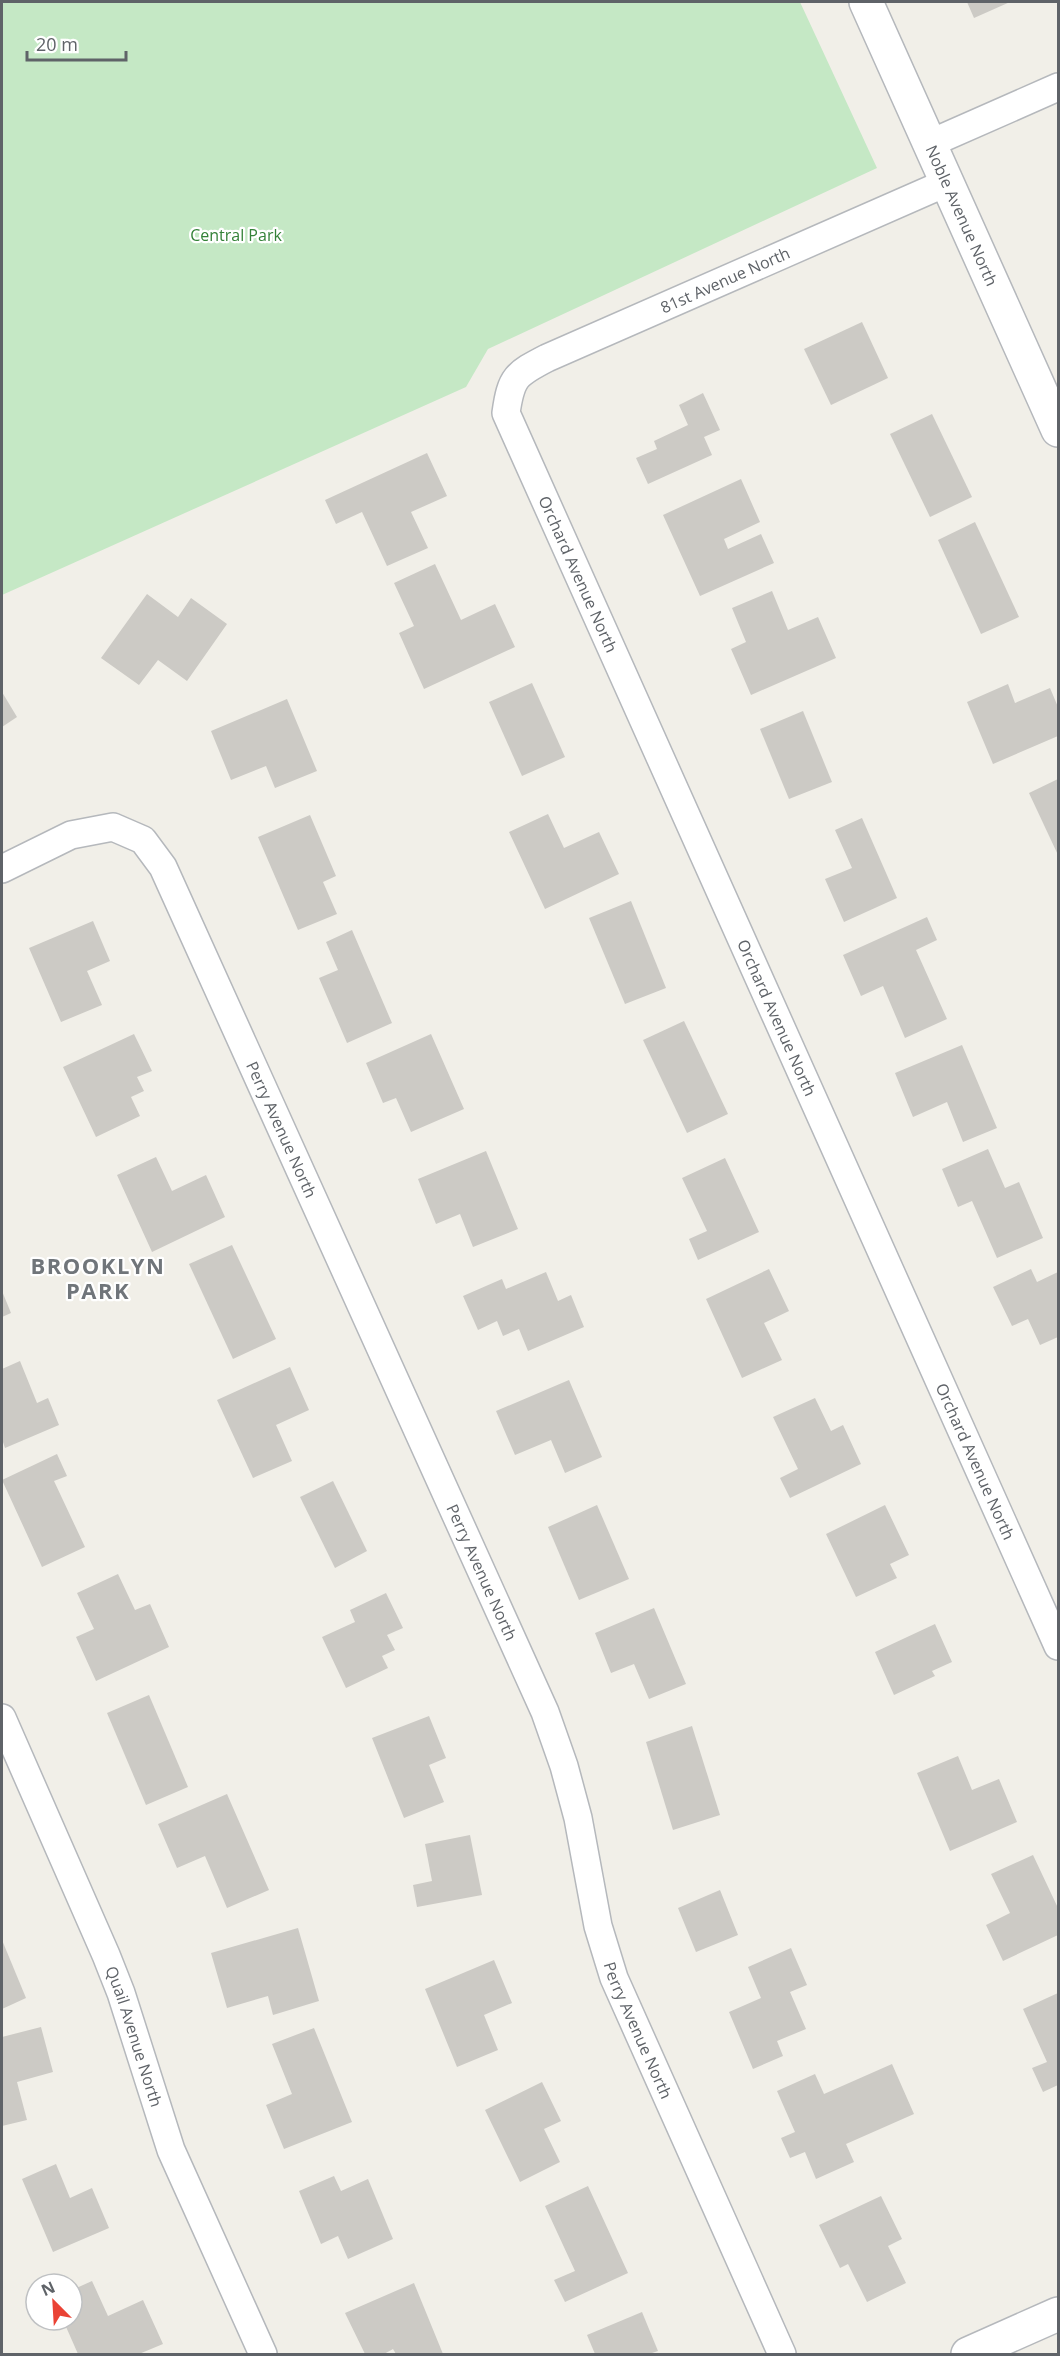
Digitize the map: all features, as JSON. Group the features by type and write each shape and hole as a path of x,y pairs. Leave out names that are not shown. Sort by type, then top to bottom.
{"street":[{"name":"Noble Avenue North","path":"866,2 1059,430"},
{"path":"931,143 1059,87"},
{"name":"81st Avenue North","path":"509,388 524,370 547,358 948,182"},
{"name":"Orchard Avenue North","path":"509,388 506,413 515,437 1059,1646"},
{"name":"Perry Avenue North","path":"2,869 71,835 113,827 143,840 163,867 545,1713 564,1766 578,1818 597,1926 614,1978 782,2355"},
{"name":"Quail Avenue North","path":"2,1718 110,1965 171,2150 263,2355"},
{"path":"968,2355 1059,2314"}],"green space":[{"name":"Central Park","path":"2,2 800,2 877,168 488,349 466,387 2,595"}],"building":[{"path":"967,2 1010,2 974,18"},
{"path":"862,322 888,378 831,405 804,349"},
{"path":"703,393 720,430 704,437 712,455 648,484 636,458 657,449 654,441 688,425 679,405"},
{"path":"932,414 972,497 930,517 890,434"},
{"path":"427,453 447,496 411,512 428,548 387,566 362,512 336,524 325,500"},
{"path":"741,479 760,522 724,539 728,549 761,534 774,563 700,596 663,515"},
{"path":"975,522 1019,617 981,634 938,540"},
{"path":"435,564 461,620 495,604 515,647 424,689 399,633 414,626 394,583"},
{"path":"772,591 788,630 818,617 836,658 751,695 731,649 746,642 732,608"},
{"path":"147,594 178,617 191,598 227,624 187,681 158,660 139,685 101,658"},
{"path":"532,683 565,757 522,776 489,702"},
{"path":"1008,684 1015,703 1050,688 1058,707 1058,736 993,764 967,702"},
{"path":"2,692 17,717 2,727"},
{"path":"287,699 317,771 275,788 266,766 231,780 211,731"},
{"path":"803,711 832,782 789,799 760,729"},
{"path":"1058,779 1058,855 1029,793"},
{"path":"548,814 564,848 599,832 619,874 545,909 509,832"},
{"path":"310,815 336,876 323,882 337,914 298,930 258,837"},
{"path":"862,818 897,898 844,922 825,879 852,868 835,830"},
{"path":"631,901 666,988 625,1004 589,918"},
{"path":"927,917 937,940 916,950 947,1019 905,1038 883,986 861,996 843,955"},
{"path":"93,921 110,961 87,971 102,1005 61,1022 29,948"},
{"path":"352,930 392,1023 347,1043 319,978 338,970 326,942"},
{"path":"684,1021 728,1114 687,1133 643,1040"},
{"path":"134,1034 152,1071 137,1077 144,1091 131,1097 140,1116 96,1137 63,1067"},
{"path":"431,1034 464,1109 411,1132 396,1098 383,1103 366,1063"},
{"path":"962,1045 997,1128 963,1142 947,1102 913,1117 895,1073"},
{"path":"988,1149 1005,1188 1019,1182 1043,1238 997,1258 972,1201 958,1207 942,1169"},
{"path":"486,1151 518,1229 473,1247 460,1214 436,1224 418,1179"},
{"path":"156,1157 172,1191 206,1175 225,1217 152,1252 117,1175"},
{"path":"725,1158 759,1232 698,1260 689,1239 707,1231 682,1178"},
{"path":"232,1245 276,1339 233,1359 189,1264"},
{"path":"769,1269 789,1311 764,1323 782,1360 742,1378 706,1299"},
{"path":"1031,1269 1037,1282 1058,1272 1058,1337 1040,1345 1028,1319 1012,1326 993,1287"},
{"path":"546,1272 558,1301 571,1295 584,1327 528,1351 519,1329 503,1336 497,1321 478,1330 463,1296 502,1279 506,1289"},
{"path":"2,1291 11,1313 2,1317"},
{"path":"20,1361 37,1403 48,1398 59,1425 5,1448 2,1439 2,1369"},
{"path":"290,1367 309,1410 276,1425 292,1461 253,1478 217,1400"},
{"path":"569,1380 602,1457 565,1473 551,1440 515,1455 496,1411"},
{"path":"815,1398 831,1431 843,1425 861,1464 790,1498 780,1478 798,1469 773,1417"},
{"path":"57,1454 67,1476 54,1481 85,1547 42,1567 2,1480"},
{"path":"333,1481 367,1551 335,1568 300,1497"},
{"path":"597,1505 629,1579 579,1600 548,1527"},
{"path":"885,1505 909,1555 890,1564 897,1578 856,1597 826,1534"},
{"path":"118,1574 135,1610 150,1604 169,1647 96,1681 76,1637 94,1629 77,1593"},
{"path":"386,1593 403,1628 387,1635 395,1650 382,1656 388,1668 346,1688 322,1637 355,1622 350,1610"},
{"path":"654,1608 686,1684 649,1699 634,1664 611,1673 595,1633"},
{"path":"935,1624 952,1662 932,1671 935,1676 894,1695 875,1652"},
{"path":"149,1695 188,1787 146,1805 107,1713"},
{"path":"429,1716 446,1758 429,1765 444,1802 404,1818 372,1738"},
{"path":"692,1726 720,1815 673,1830 646,1742"},
{"path":"958,1756 972,1790 999,1779 1017,1822 950,1851 917,1773"},
{"path":"227,1794 269,1890 227,1908 205,1856 177,1868 158,1824"},
{"path":"470,1835 482,1895 417,1907 413,1885 432,1881 425,1844"},
{"path":"1033,1855 1058,1908 1058,1935 1003,1961 986,1925 1010,1913 991,1874"},
{"path":"720,1890 738,1935 696,1952 678,1908"},
{"path":"298,1928 319,2001 273,2015 268,1996 227,2008 211,1953"},
{"path":"2,1940 26,1998 2,2009"},
{"path":"791,1948 807,1985 790,1992 806,2029 777,2041 783,2056 753,2069 729,2012 761,1998 748,1967"},
{"path":"494,1960 512,2003 484,2015 498,2050 457,2067 425,1989"},
{"path":"1058,1993 1058,2085 1043,2092 1032,2068 1047,2062 1023,2009"},
{"path":"41,2027 53,2072 17,2082 27,2120 2,2126 2,2037"},
{"path":"314,2028 352,2122 284,2149 266,2105 292,2094 272,2044"},
{"path":"892,2064 914,2114 846,2144 854,2162 816,2179 805,2152 790,2158 781,2138 795,2132 777,2091 815,2074 824,2094"},
{"path":"542,2082 561,2121 544,2129 560,2162 520,2182 485,2110"},
{"path":"56,2164 70,2198 92,2188 109,2228 53,2252 22,2179"},
{"path":"334,2176 341,2191 368,2179 393,2239 348,2259 338,2236 321,2244 299,2191"},
{"path":"588,2186 628,2273 565,2302 554,2280 575,2271 545,2206"},
{"path":"881,2196 902,2239 888,2246 906,2283 867,2302 848,2264 840,2268 819,2225"},
{"path":"92,2281 108,2316 143,2300 163,2344 139,2354 78,2354 68,2332 84,2332 84,2285"},
{"path":"414,2283 443,2354 396,2354 393,2349 384,2354 365,2354 345,2313"},
{"path":"642,2312 658,2351 649,2354 595,2354 587,2335"}],"district":[{"name":"BROOKLYN PARK","path":"98,1278"}]}
